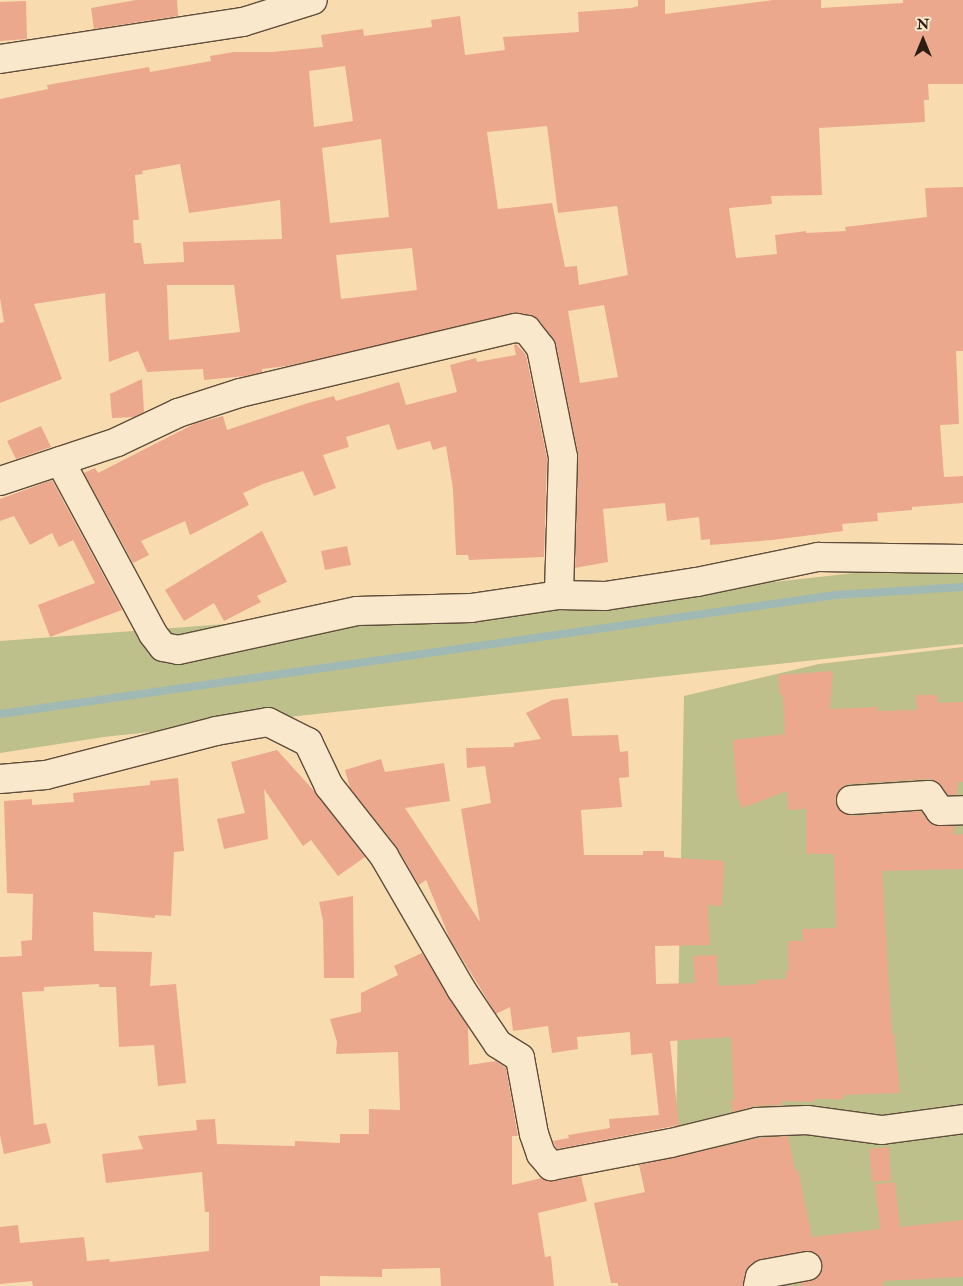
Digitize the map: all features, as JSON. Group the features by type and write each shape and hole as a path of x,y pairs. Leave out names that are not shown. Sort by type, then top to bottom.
{"street":[{"path":"0,59 243,22 313,0"},
{"path":"0,480 117,442 178,413 240,394 488,333 516,328 527,330 541,348 563,457 559,595"},
{"path":"60,461 153,634 162,647 178,650 357,611 471,608 559,595 605,596 688,584 818,557 963,559"},
{"path":"0,779 46,775 216,731 268,722 308,742 329,786 384,856 461,989 498,1044 520,1058 534,1134 541,1154 551,1166 671,1143 757,1122 807,1120 882,1130 963,1119"},
{"path":"851,800 929,795 940,811 963,810"},
{"path":"758,1286 760,1276 764,1274 807,1266"}],"green space":[{"path":"963,561 963,644 104,737 0,753 0,641 747,585"},
{"path":"963,647 963,1286 673,1286 684,696 819,664"}],"building":[{"path":"136,0 177,0 178,16 94,29 91,8"},
{"path":"638,0 665,0 665,14 773,0 821,0 821,8 903,3 903,0 963,0 963,84 928,84 929,100 924,100 925,122 819,128 822,195 771,196 772,204 729,208 736,258 777,254 775,235 806,231 806,233 846,231 845,227 927,217 925,188 963,187 963,351 956,351 959,424 940,425 944,477 963,476 963,503 912,507 912,510 877,513 878,521 842,524 843,531 772,540 710,545 710,539 701,540 699,517 667,521 665,503 603,509 608,562 575,568 578,454 556,345 539,320 530,315 519,313 287,366 262,369 262,372 246,376 204,380 203,369 147,372 138,351 109,362 105,293 34,304 62,379 0,403 0,323 4,322 0,298 0,99 48,89 47,85 149,67 150,72 211,61 210,56 234,52 272,52 323,47 321,35 363,29 364,36 432,27 431,20 460,16 465,55 505,50 503,37 579,32 578,12 638,6","holes":["345,66 353,121 314,127 309,71","547,126 558,213 617,206 628,275 579,285 577,266 565,267 552,203 498,209 487,132","381,139 389,217 330,223 322,148","180,164 189,213 280,200 282,239 183,242 184,262 144,264 141,243 134,243 133,220 139,220 135,175 143,174 142,171","412,248 417,290 341,299 336,255","167,285 234,285 240,332 169,340","604,305 618,377 580,383 568,311"]},
{"path":"26,1 27,39 0,41 0,2"},
{"path":"516,344 526,355 547,458 544,557 469,560 468,555 456,555 453,489 446,446 433,450 430,441 397,450 389,424 346,437 349,447 323,455 336,488 314,496 303,471 263,484 243,493 249,505 190,535 185,521 141,541 149,555 133,563 84,473 95,468 98,473 194,424 223,416 227,430 308,403 334,396 336,401 399,382 406,405 457,392 450,365 476,358 477,362 516,355 514,345"},
{"path":"142,379 144,412 134,417 112,418 110,394"},
{"path":"41,426 51,447 16,459 7,441"},
{"path":"52,480 122,610 50,637 38,605 95,583 73,540 59,547 52,533 30,545 14,516 0,521 0,499"},
{"path":"262,531 287,582 257,596 261,602 224,621 214,603 184,621 165,590"},
{"path":"347,546 351,565 325,570 321,551"},
{"path":"833,671 830,709 877,707 877,711 917,710 916,695 937,695 937,703 963,702 963,782 958,782 957,795 948,795 936,781 928,779 850,784 842,787 835,801 838,809 852,816 921,811 933,825 955,826 954,835 963,834 963,869 882,871 892,1034 894,1033 900,1093 843,1095 843,1099 814,1099 814,1102 781,1101 782,1105 756,1106 732,1112 731,1100 734,1100 731,1037 670,1041 679,1125 557,1149 553,1141 569,1138 568,1135 610,1128 609,1119 659,1115 652,1053 631,1055 630,1032 577,1037 578,1049 552,1053 548,1026 513,1031 510,1007 496,1014 450,939 426,880 419,885 396,846 350,788 345,770 381,759 385,772 444,763 450,801 405,808 480,922 461,809 491,803 485,766 467,768 466,748 514,747 514,743 541,739 526,713 552,700 568,698 572,736 618,735 620,752 628,751 629,777 619,778 622,807 581,810 584,855 643,855 643,851 664,851 664,857 724,861 722,906 708,905 710,945 655,946 656,984 695,983 693,956 717,955 718,986 758,984 757,980 786,979 786,971 789,971 788,941 803,941 802,929 836,928 834,854 806,854 806,809 788,810 787,791 742,808 737,795 733,740 785,734 783,695 780,695 778,675"},
{"path":"277,750 315,792 365,857 338,876 311,840 303,846 264,789 268,839 224,849 217,819 245,813 231,762"},
{"path":"178,778 184,851 174,852 171,916 155,915 155,918 93,912 94,951 152,952 150,986 176,984 186,1083 158,1086 154,1045 119,1047 116,987 99,987 99,984 44,987 44,991 22,992 34,1125 46,1123 51,1143 4,1154 0,1135 0,957 22,956 21,941 32,940 33,894 7,893 4,801 32,799 32,805 74,802 73,793 150,785 150,781"},
{"path":"353,896 354,978 324,978 323,921 319,902"},
{"path":"422,953 468,1027 469,1065 496,1061 506,1068 518,1136 512,1136 512,1185 542,1178 554,1181 581,1176 587,1201 538,1213 545,1257 551,1256 554,1286 441,1286 440,1268 382,1269 382,1277 320,1276 320,1286 33,1286 32,1281 0,1284 0,1227 18,1225 20,1243 84,1237 87,1261 109,1259 110,1262 209,1251 209,1212 205,1212 202,1172 106,1183 102,1154 143,1149 138,1136 197,1130 196,1120 215,1119 217,1144 295,1146 295,1141 340,1143 340,1134 369,1134 369,1109 400,1110 398,1052 336,1054 337,1042 330,1019 361,1012 361,993 398,975 394,966"},
{"path":"788,1136 795,1171 798,1170 812,1237 880,1229 875,1184 895,1182 900,1227 963,1220 963,1277 883,1281 883,1286 802,1286 801,1283 817,1278 822,1271 822,1263 819,1256 812,1251 805,1251 755,1262 745,1273 743,1286 618,1286 618,1283 611,1283 594,1203 645,1192 639,1165 759,1138"},
{"path":"889,1147 891,1180 872,1182 869,1149"}],"waterway":[{"path":"0,714 836,595 963,587"}]}
